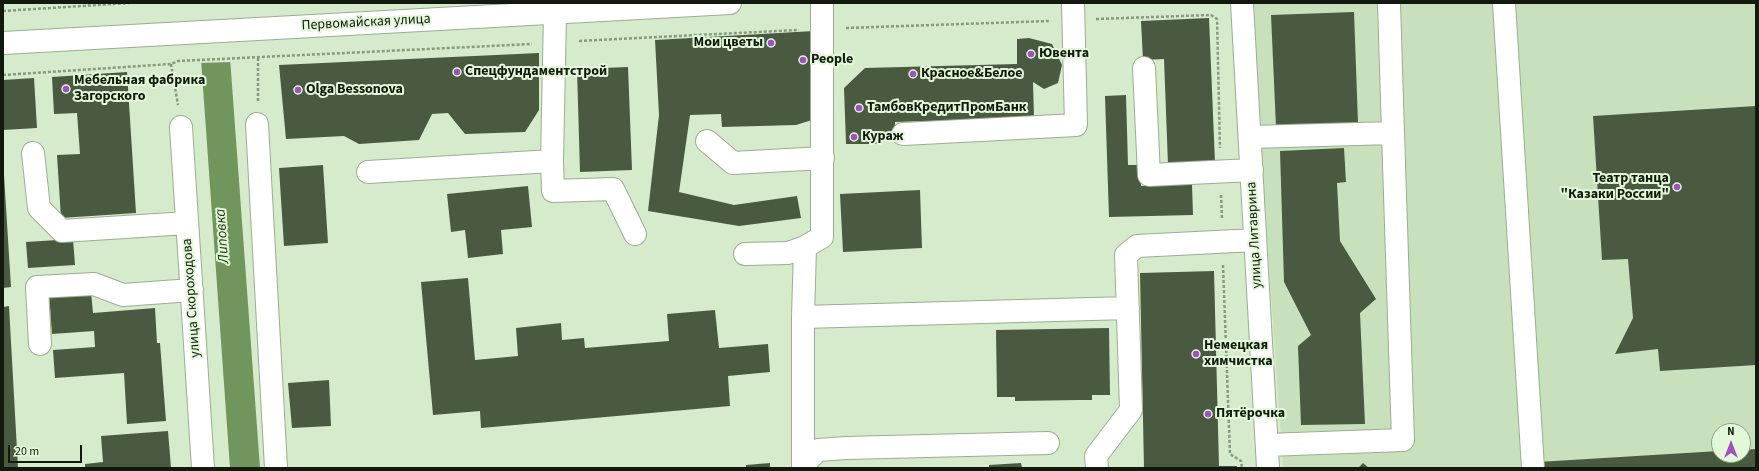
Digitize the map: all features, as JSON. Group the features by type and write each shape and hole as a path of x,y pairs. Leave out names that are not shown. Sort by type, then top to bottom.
{"street":[{"name":"Первомайская улица","path":"3,44 730,3"},
{"path":"745,254 788,253 822,237 822,3"},
{"name":"улица Литаврина","path":"1242,3 1268,468"},
{"path":"1267,445 1403,440 1389,3"},
{"path":"1502,6 1532,468"},
{"path":"903,134 1076,125 1073,12"},
{"path":"555,13 552,161 553,191 612,189 635,234"},
{"path":"1144,68 1149,175 1252,170"},
{"path":"257,124 276,468"},
{"name":"улица Скороходова","path":"182,127 203,468"},
{"path":"1250,137 1393,133"},
{"path":"707,141 733,163 823,158"},
{"path":"33,154 39,208 62,231 187,222"},
{"path":"368,172 552,161"},
{"path":"1097,468 1096,456 1132,410 1126,255 1137,246 1255,240"},
{"path":"803,467 803,317 805,246"},
{"path":"40,344 38,287 94,284 123,295 192,290"},
{"path":"803,317 1128,308"},
{"path":"803,467 818,450 1048,442"}],"path":[{"path":"3,11 129,3"},
{"path":"3,75 171,64 185,61 822,29 1073,12 1210,14 1217,19 1222,241 1230,454 1241,461 1242,468"},
{"path":"256,58 257,124"},
{"path":"171,64 182,127"}],"shaded area":[{"path":"1251,3 1756,3 1756,468 1283,468"}],"water":[{"name":"Липовка","path":"197,3 226,3 260,468 230,468"}],"pier":[{"path":"195,3 228,3 233,62 199,63"}],"building":[{"path":"1354,12 1358,123 1276,127 1271,15"},
{"path":"1209,18 1215,163 1168,165 1164,59 1143,60 1141,21"},
{"path":"814,31 812,120 796,125 722,127 721,114 690,115 679,192 734,205 797,196 801,218 739,226 648,211 659,115 655,40"},
{"path":"1029,38 1052,44 1062,65 1058,83 1044,89 1033,82 1034,118 895,122 895,133 882,135 882,144 846,144 844,88 865,68 1017,64 1017,39"},
{"path":"539,53 539,110 525,132 465,134 448,113 432,114 419,140 359,144 344,136 286,139 279,65"},
{"path":"628,67 632,170 580,172 577,69"},
{"path":"127,72 136,213 61,218 57,155 80,154 77,113 54,114 52,77"},
{"path":"34,78 37,128 3,130 3,80"},
{"path":"1126,95 1128,165 1140,165 1141,186 1192,184 1193,215 1109,217 1105,96"},
{"name":"Театр танца \"Казаки России\"","path":"1756,106 1756,365 1660,371 1658,349 1615,354 1633,318 1628,259 1602,260 1593,116"},
{"path":"1344,148 1346,182 1337,183 1340,241 1376,299 1360,313 1365,424 1301,425 1298,346 1311,335 1284,282 1280,151"},
{"path":"3,159 11,287 3,288"},
{"path":"323,165 328,243 284,246 279,168"},
{"path":"528,186 532,227 501,230 503,254 468,258 465,230 451,232 447,194"},
{"path":"920,190 922,248 843,252 840,194"},
{"path":"73,239 75,265 28,268 26,242"},
{"path":"1214,271 1219,466 1237,466 1237,468 1144,468 1140,273"},
{"path":"468,278 475,360 518,356 516,328 561,323 562,340 584,338 585,348 669,341 667,314 715,310 719,348 768,344 770,372 728,376 730,406 481,428 480,411 433,415 421,282"},
{"path":"91,292 93,313 155,308 157,343 160,343 166,421 127,424 124,373 55,378 53,350 95,347 94,331 52,334 49,294"},
{"path":"9,306 18,468 3,468 3,307"},
{"path":"1109,328 1110,395 1092,395 1092,400 1015,401 1015,397 997,397 996,330"},
{"path":"329,380 331,426 292,428 288,383"},
{"path":"168,431 171,468 85,468 85,464 103,462 101,436"},
{"path":"1751,449 1756,449 1756,468 1538,468 1538,462 1711,451 1711,463 1751,463"},
{"path":"770,463 770,468 746,468 746,465"},
{"path":"1021,463 1022,468 989,468 989,465"},
{"path":"1363,463 1369,468 1358,468"}],"place":[{"name":"Мои цветы","path":"771,43"},
{"name":"Ювента","path":"1031,54"},
{"name":"People","path":"803,60"},
{"name":"Спецфундаментстрой","path":"457,72"},
{"name":"Красное&Белое","path":"913,74"},
{"name":"Мебельная фабрика Загорского","path":"66,89"},
{"name":"Olga Bessonova","path":"298,90"},
{"name":"ТамбовКредитПромБанк","path":"859,108"},
{"name":"Кураж","path":"854,137"},
{"name":"Театр танца \"Казаки России\"","path":"1677,187"},
{"name":"Немецкая химчистка","path":"1196,354"},
{"name":"Пятёрочка","path":"1208,414"}]}
